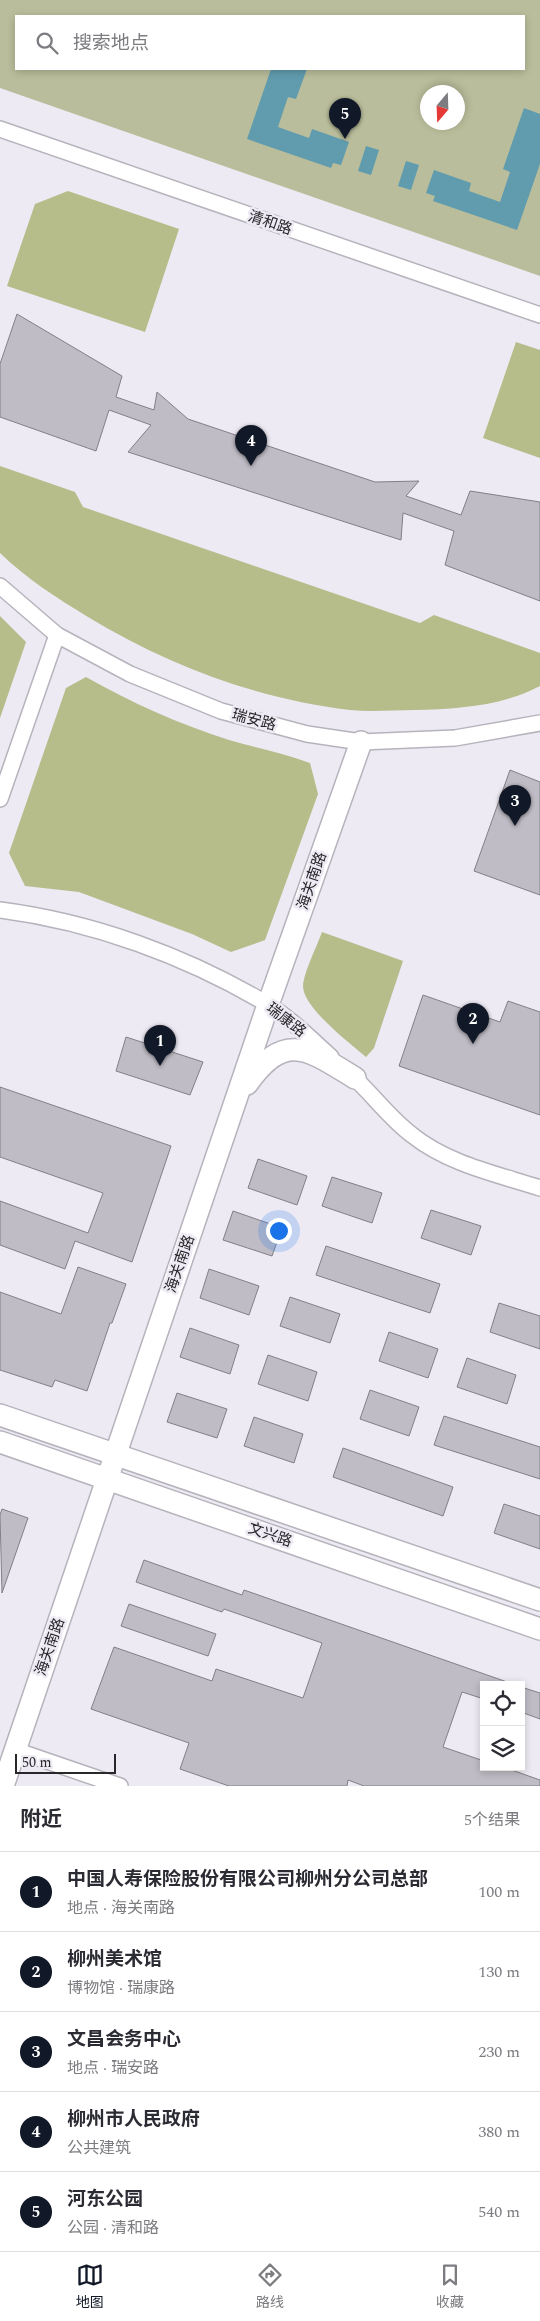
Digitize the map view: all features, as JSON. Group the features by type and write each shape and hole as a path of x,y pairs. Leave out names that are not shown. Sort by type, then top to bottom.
{"street":[{"name":"清和路","path":"0,130 540,315"},
{"name":"瑞安路","path":"0,586 57,635 130,674 221,711 308,734 361,742 456,738 540,723"},
{"path":"0,799 57,635"},
{"name":"海关南路","path":"3,1786 235,1101 361,742"},
{"name":"瑞康路","path":"0,910 44,916 132,940 203,971 268,1005 355,1078 393,1119 425,1145 455,1160 540,1188"},
{"path":"235,1101 264,1062 282,1052 298,1050 313,1054 355,1078"},
{"name":"文兴路","path":"0,1415 540,1600"},
{"name":"文兴路","path":"0,1442 540,1629"},
{"path":"15,1750 120,1786"}],"green space":[{"path":"0,0 540,0 540,276 0,88"},
{"path":"68,191 179,229 145,332 7,286 35,204"},
{"path":"516,342 540,350 540,458 483,438"},
{"path":"0,466 75,492 83,507 420,623 434,615 540,653 540,686 510,698 479,705 431,710 358,711 281,698 214,678 182,665 150,651 88,617 32,580 0,553"},
{"path":"0,616 26,642 0,718"},
{"path":"86,677 121,696 192,727 229,740 310,763 318,794 265,940 231,952 192,934 79,892 25,886 9,853 66,688"},
{"path":"322,932 403,961 374,1048 366,1057 328,1024 305,995 304,980"}],"water":[{"path":"271,70 307,70 296,99 288,97 278,127 309,138 312,129 349,142 341,165 333,163 331,168 247,139"},
{"path":"524,108 540,114 540,164 517,230 433,201 435,196 426,193 434,170 471,183 469,191 500,202 510,172 503,169"},
{"path":"366,146 379,150 371,175 358,171"},
{"path":"406,161 419,165 411,190 398,186"}],"building":[{"path":"17,314 122,376 116,397 154,410 157,392 188,419 375,482 419,481 406,496 461,515 470,491 540,502 540,601 445,565 454,531 403,513 401,540 128,452 151,425 109,410 96,451 0,417 0,364"},
{"path":"510,770 540,782 540,895 474,871"},
{"path":"423,995 500,1022 508,1001 540,1012 540,1115 399,1066"},
{"path":"126,1037 203,1062 190,1095 116,1071"},
{"path":"0,1087 171,1146 132,1262 75,1241 65,1269 0,1245 0,1201 88,1233 103,1193 0,1157"},
{"path":"258,1159 307,1176 297,1205 248,1188"},
{"path":"332,1177 382,1193 372,1223 322,1206"},
{"path":"431,1210 481,1226 471,1255 421,1238"},
{"path":"233,1211 282,1228 272,1256 223,1240"},
{"path":"326,1246 440,1284 430,1313 316,1275"},
{"path":"78,1267 126,1284 112,1323 110,1323 87,1391 55,1380 52,1387 0,1370 0,1292 61,1314"},
{"path":"209,1269 259,1286 249,1315 200,1298"},
{"path":"290,1297 340,1314 330,1343 280,1326"},
{"path":"499,1303 540,1316 540,1349 490,1332"},
{"path":"190,1328 239,1345 230,1374 180,1357"},
{"path":"389,1332 438,1349 428,1378 379,1361"},
{"path":"268,1355 317,1372 308,1401 258,1384"},
{"path":"467,1358 516,1375 507,1404 457,1387"},
{"path":"370,1390 419,1407 409,1436 360,1419"},
{"path":"177,1393 227,1409 217,1438 167,1422"},
{"path":"444,1416 540,1447 540,1479 434,1445"},
{"path":"254,1417 303,1434 294,1463 244,1446"},
{"path":"343,1448 453,1487 443,1516 333,1477"},
{"path":"504,1504 540,1516 540,1549 494,1533"},
{"path":"2,1509 28,1518 2,1593 0,1515"},
{"path":"144,1560 242,1595 244,1590 504,1681 480,1681 480,1698 462,1692 443,1747 480,1760 480,1771 514,1771 540,1780 540,1786 364,1786 348,1780 347,1786 229,1786 180,1769 189,1743 91,1709 114,1647 212,1681 216,1669 303,1698 322,1643 224,1609 222,1612 136,1582"},
{"path":"129,1604 216,1634 208,1656 121,1626"},
{"path":"525,1688 540,1693 540,1719 525,1713"}],"place":[{"name":"河东公园","path":"345,139"},
{"name":"柳州市人民政府","path":"251,466"},
{"name":"文昌会务中心","path":"515,826"},
{"name":"柳州美术馆","path":"473,1044"},
{"name":"中国人寿保险股份有限公司柳州分公司总部","path":"160,1066"}]}
